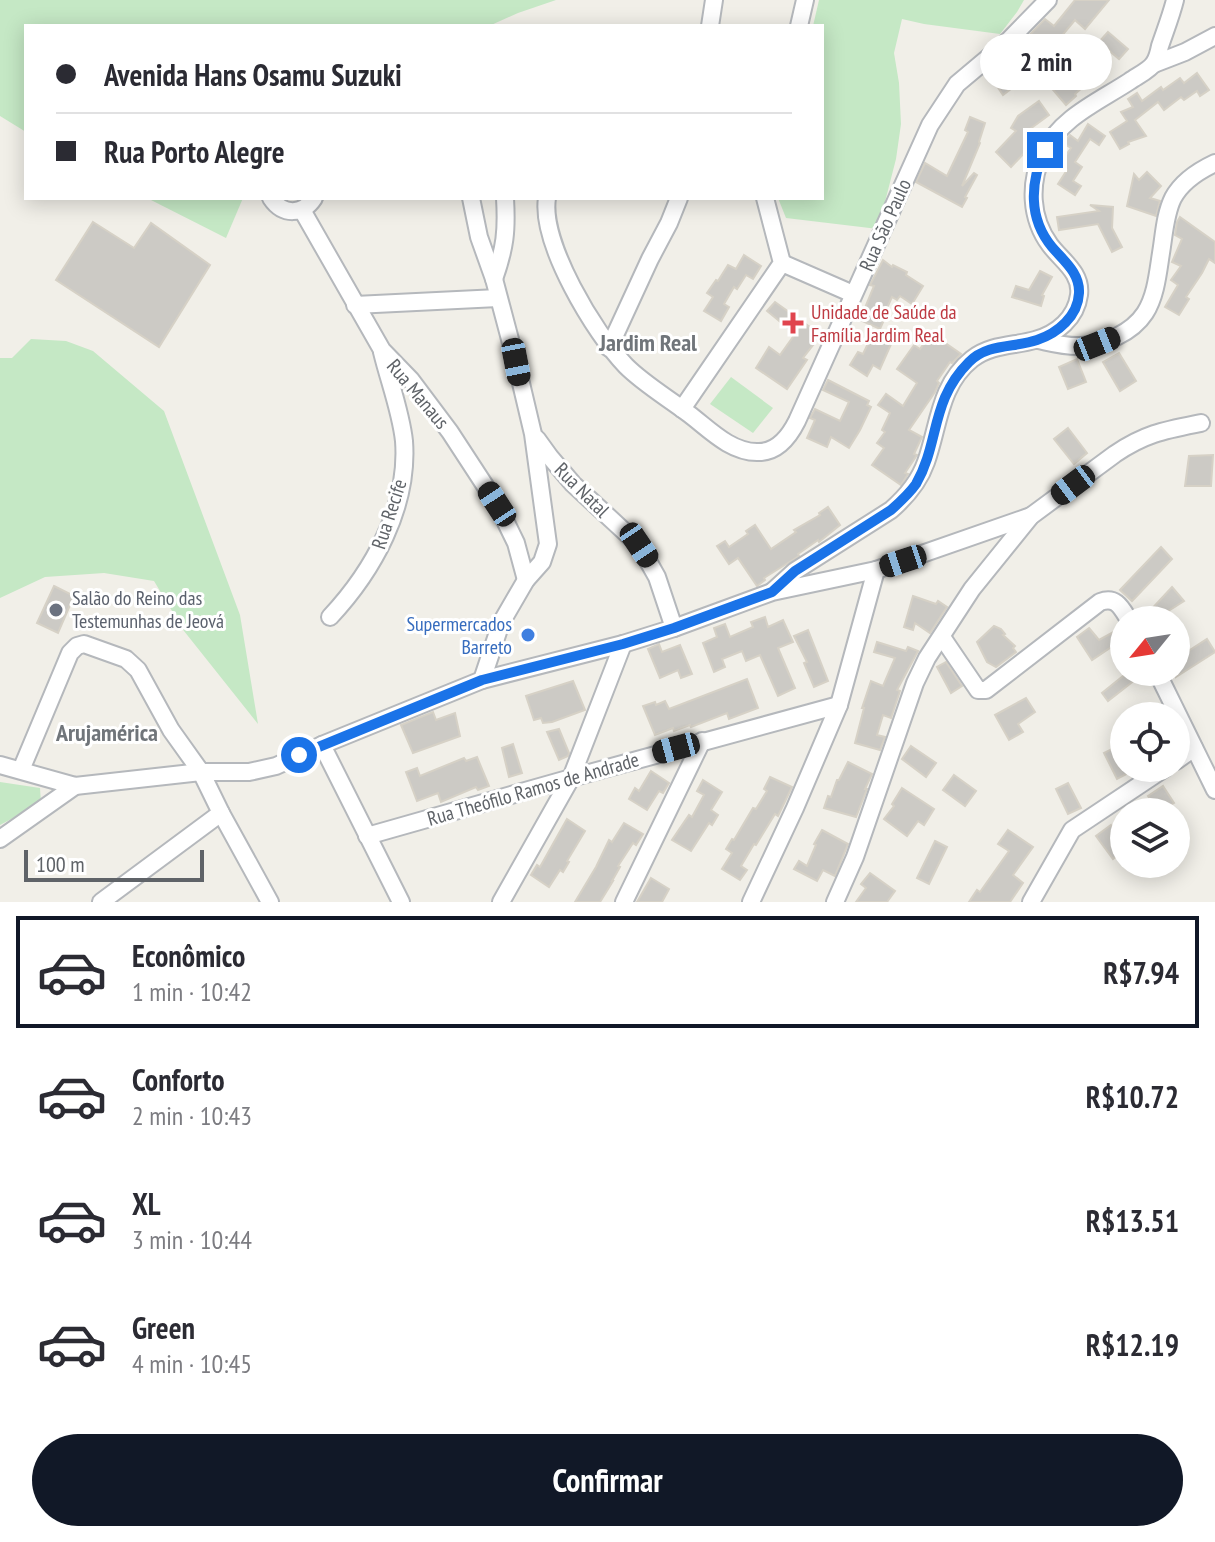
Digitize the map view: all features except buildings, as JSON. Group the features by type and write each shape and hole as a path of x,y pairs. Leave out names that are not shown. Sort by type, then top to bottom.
{"street":[{"path":"710,24 714,0"},
{"path":"799,24 805,0"},
{"name":"Rua São Paulo","path":"547,200 549,226 565,271 590,320 609,348 629,369 738,449 758,452 772,450 792,432 930,125 957,84 1007,42 1048,0"},
{"path":"1154,64 1175,0"},
{"path":"1038,340 1067,322 1077,305 1080,291 1077,278 1052,247 1039,224 1033,203 1037,166 1045,150 1070,118 1154,64 1215,36"},
{"path":"772,592 795,571 905,498 926,462 946,393 972,359 999,346 1038,340 1066,346 1097,344 1125,333 1136,323 1145,312 1157,279 1169,207 1174,196 1196,172 1215,163"},
{"path":"273,200 287,211 302,210 313,200"},
{"path":"471,200 533,434 548,544 542,562 526,580 501,623 482,680"},
{"path":"494,279 505,240 505,200"},
{"path":"609,348 678,200"},
{"path":"682,409 782,263 766,200"},
{"name":"Rua Manaus","path":"302,210 382,350 411,380 450,432 497,504 516,543 526,580"},
{"path":"782,263 853,294"},
{"path":"355,305 498,298"},
{"name":"Rua Recife","path":"330,617 350,596 379,550 390,524 404,468 404,439 382,350"},
{"path":"835,902 855,857 915,683 927,658 972,589 1031,516 1130,444 1157,432 1201,423"},
{"name":"Rua Natal","path":"533,434 573,484 639,545 657,577 674,628"},
{"path":"0,765 75,786 201,772 249,772 276,766 482,680 623,644 772,592 876,570 1031,516"},
{"path":"755,899 839,705 876,570"},
{"path":"942,637 978,690 986,690 1100,602 1115,600 1120,606"},
{"path":"21,770 70,653 84,644 126,659 138,670 171,730 201,772 270,902"},
{"path":"501,902 571,778 623,644"},
{"path":"1164,686 1215,790"},
{"name":"Rua Theófilo Ramos de Andrade","path":"367,836 839,705"},
{"path":"624,902 702,741"},
{"path":"322,745 401,902"},
{"path":"1190,751 1194,748"},
{"path":"1031,902 1072,830 1144,782"},
{"path":"0,839 75,786"},
{"path":"101,902 221,813"}],"green space":[{"path":"0,0 556,0 493,24 24,24 24,131 0,116"},
{"path":"819,0 1024,0 1000,34 902,19 894,53 901,124 896,159 878,229 786,218 779,200 824,200 824,24 813,24"},
{"path":"151,200 242,200 226,238"},
{"path":"31,339 66,341 93,351 164,411 240,615 258,724 184,631 154,581 104,573 45,577 0,598 0,358 12,358"},
{"path":"731,377 773,408 753,433 710,404"},
{"path":"0,782 40,788 41,803 0,825"}],"place":[{"name":"Unidade de Saúde da Família Jardim Real","path":"793,323"},
{"name":"Salão do Reino das Testemunhas de Jeová","path":"56,610"},
{"name":"Supermercados Barreto","path":"528,635"}],"district":[{"name":"Jardim Real","path":"648,342"},
{"name":"Arujamérica","path":"107,732"}],"route":[{"path":"299,755 482,680 623,644 772,592 795,571 891,510 915,484 926,462 940,407 964,367 972,359 999,346 1038,340 1059,328 1074,314 1080,291 1077,278 1045,237 1033,203 1037,166 1045,150"}]}
